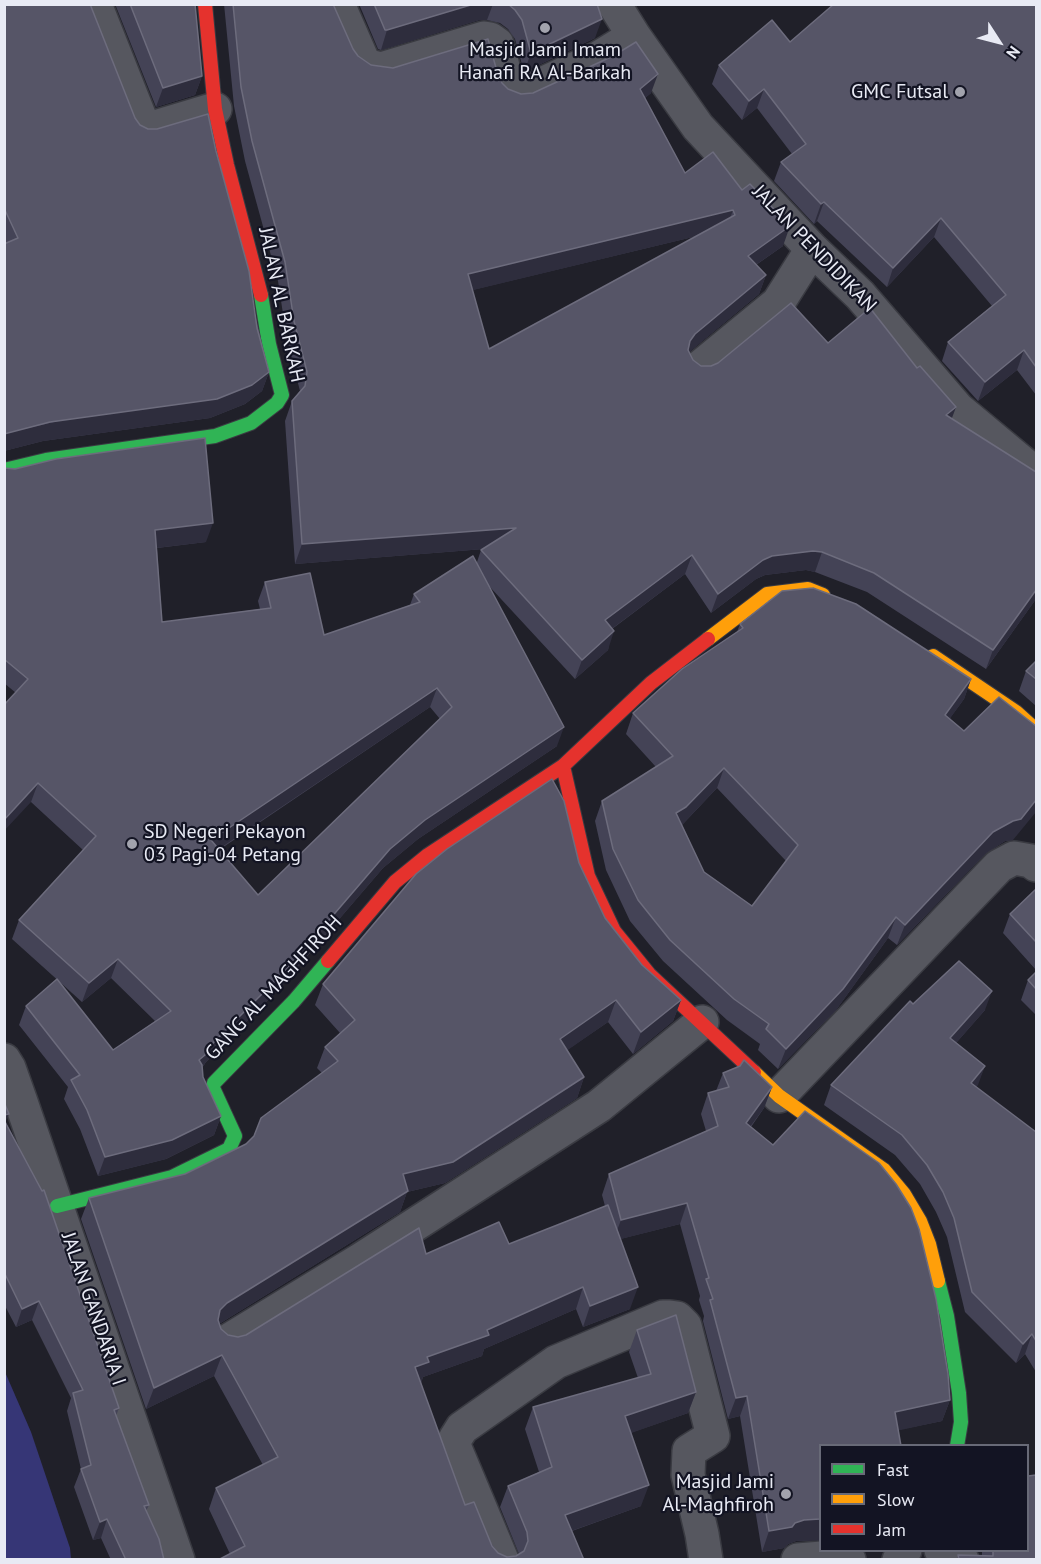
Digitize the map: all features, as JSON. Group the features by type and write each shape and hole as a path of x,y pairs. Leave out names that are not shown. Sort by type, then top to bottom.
{"street":[{"path":"95,4 145,130 216,109"},
{"path":"338,4 363,61 369,66 381,69 484,38 490,39 497,44 509,89 518,95 598,58 634,36"},
{"name":"JALAN PENDIDIKAN","path":"614,4 698,127 812,249 860,295 958,409 1036,474"},
{"name":"JALAN AL BARKAH","path":"4,470 46,460 215,436 251,423 280,399 282,391 269,344 260,286 227,165 216,109 205,5"},
{"path":"700,367 778,303 812,249"},
{"path":"837,601 808,589 767,594 651,683 563,766 588,876 614,931 649,974 779,1096 884,1170 904,1194 920,1221 929,1244 947,1316 959,1393 961,1422 957,1444"},
{"path":"922,648 1016,712 1036,730"},
{"name":"GANG AL MAGHFIROH","path":"57,1206 172,1177 229,1149 236,1136 213,1088 221,1074 294,1001 396,882 428,855 563,766"},
{"path":"779,1096 999,867 1014,858 1034,858"},
{"path":"229,1341 360,1260 599,1106 702,1022"},
{"name":"JALAN GANDARIA I","path":"4,1060 9,1068 178,1560"},
{"path":"502,1560 455,1448 455,1439 462,1428 556,1362 663,1317 677,1318 685,1326 713,1436 689,1451 688,1475 706,1560"},
{"path":"943,1552 962,1560"},
{"path":"798,1560 834,1557 849,1560"}],"shaded area":[{"path":"5,1372 31,1432 70,1548 71,1559 5,1559"}],"building":[{"path":"4,4 90,4 135,118 140,125 148,129 157,129 208,114 249,271 257,328 269,372 252,385 217,399 50,422 4,434 4,244 18,238 4,208"},
{"path":"130,4 195,4 202,76 163,88"},
{"path":"233,4 333,4 353,49 358,56 371,65 393,68 488,39 502,83 508,89 521,94 533,93 613,56 636,42 658,74 640,89 685,173 713,152 742,190 750,184 790,226 748,256 766,275 695,334 688,350 693,360 701,366 718,363 791,303 828,343 870,308 917,368 920,366 956,407 946,415 1036,472 1036,590 993,650 874,573 822,552 772,556 763,560 718,594 692,555 605,620 614,631 582,660 481,550 516,528 302,544 292,401 305,386 307,372 294,321 285,262 252,141 241,87","holes":["733,210 735,215 489,349 468,274"]},
{"path":"374,4 474,4 385,30"},
{"path":"508,4 597,4 602,19 531,53 522,20"},
{"path":"834,4 1036,4 1036,367 1024,350 985,382 948,342 1006,295 941,218 893,268 824,202 821,204 781,162 806,144 764,89 749,101 719,65 772,20 790,42"},
{"path":"205,438 213,523 155,530 162,622 271,608 265,582 310,573 324,635 420,602 414,594 473,556 564,727 425,820 390,849 287,969 213,1043 199,1060 203,1077 221,1116 172,1140 105,1157 87,1110 71,1080 80,1075 26,1006 57,979 113,1050 171,1011 118,959 89,983 19,920 96,836 38,783 4,820 4,705 28,679 4,659 4,468 15,469 56,459","holes":["437,688 452,707 258,895 211,840"]},
{"path":"813,588 856,604 971,679 945,715 964,731 999,697 1036,726 1036,800 1021,819 993,832 905,925 896,917 843,989 786,1049 766,1029 769,1024 734,999 670,940 638,900 613,849 602,801 673,756 633,713 682,669 743,628 740,624 782,591","holes":["724,768 798,845 752,906 704,872 676,813 686,807"]},
{"path":"1036,661 1036,679 1026,671"},
{"path":"552,779 564,801 579,863 605,918 642,965 681,1000 641,1032 616,1000 560,1039 584,1077 453,1162 403,1174 408,1191 227,1303 220,1310 218,1320 221,1329 228,1335 238,1337 246,1335 419,1228 426,1254 499,1222 509,1244 608,1205 638,1287 590,1306 583,1287 487,1330 489,1335 427,1357 429,1362 415,1367 465,1505 474,1502 492,1546 498,1553 507,1557 516,1556 524,1551 528,1541 527,1532 508,1486 552,1467 533,1407 651,1374 637,1330 676,1315 696,1392 625,1416 649,1485 565,1515 584,1560 218,1560 245,1546 216,1488 278,1457 222,1355 154,1388 89,1198 185,1174 246,1144 254,1136 261,1118 338,1061 325,1047 355,1020 323,984 416,874 447,849"},
{"path":"1036,889 1036,942 1010,914"},
{"path":"959,961 992,991 950,1038 985,1066 971,1083 1036,1132 1036,1341 1032,1334 1023,1344 972,1292 954,1218 943,1192 927,1165 902,1135 831,1085 910,1001 913,1004"},
{"path":"1036,972 1036,989 1028,980"},
{"path":"744,1060 772,1087 746,1123 773,1145 805,1111 879,1163 896,1184 911,1208 919,1229 936,1299 950,1400 895,1412 901,1444 819,1444 819,1519 804,1520 795,1523 792,1527 769,1531 747,1396 736,1398 710,1300 713,1299 706,1279 709,1278 687,1203 621,1220 609,1174 718,1126 708,1093 729,1087 723,1073 740,1066"},
{"path":"4,1102 9,1114 4,1115"},
{"path":"4,1120 42,1191 44,1190 119,1408 114,1410 149,1505 144,1506 159,1539 164,1560 126,1560 107,1519 100,1522 81,1469 91,1465 73,1393 83,1390 39,1301 22,1309 4,1272"},
{"path":"1036,1475 1036,1560 959,1560 958,1555 993,1556 993,1552 1029,1552 1029,1476"}],"traffic: fast":[{"path":"4,470 46,460 215,436 251,423 277,403 282,395 269,344 261,295"},
{"path":"57,1206 172,1177 229,1149 235,1136 213,1088 214,1083 294,1001 328,961"},
{"path":"938,1281 947,1316 959,1393 961,1422 957,1444"}],"traffic: slow":[{"path":"708,639 767,594 808,589 823,595"},
{"path":"933,656 1016,712 1036,730"},
{"path":"754,1072 779,1096 884,1170 904,1194 920,1221 929,1244 938,1281"}],"traffic: jam":[{"path":"205,4 215,109 261,295"},
{"path":"328,961 395,882 428,855 563,766 651,683 708,639"},
{"path":"563,766 588,876 614,931 649,974 754,1072"}],"place":[{"name":"Masjid Jami Imam Hanafi RA Al-Barkah","path":"545,28"},
{"name":"GMC Futsal","path":"960,92"},
{"name":"SD Negeri Pekayon 03 Pagi-04 Petang","path":"132,844"},
{"name":"Masjid Jami Al-Maghfiroh","path":"786,1494"}]}
